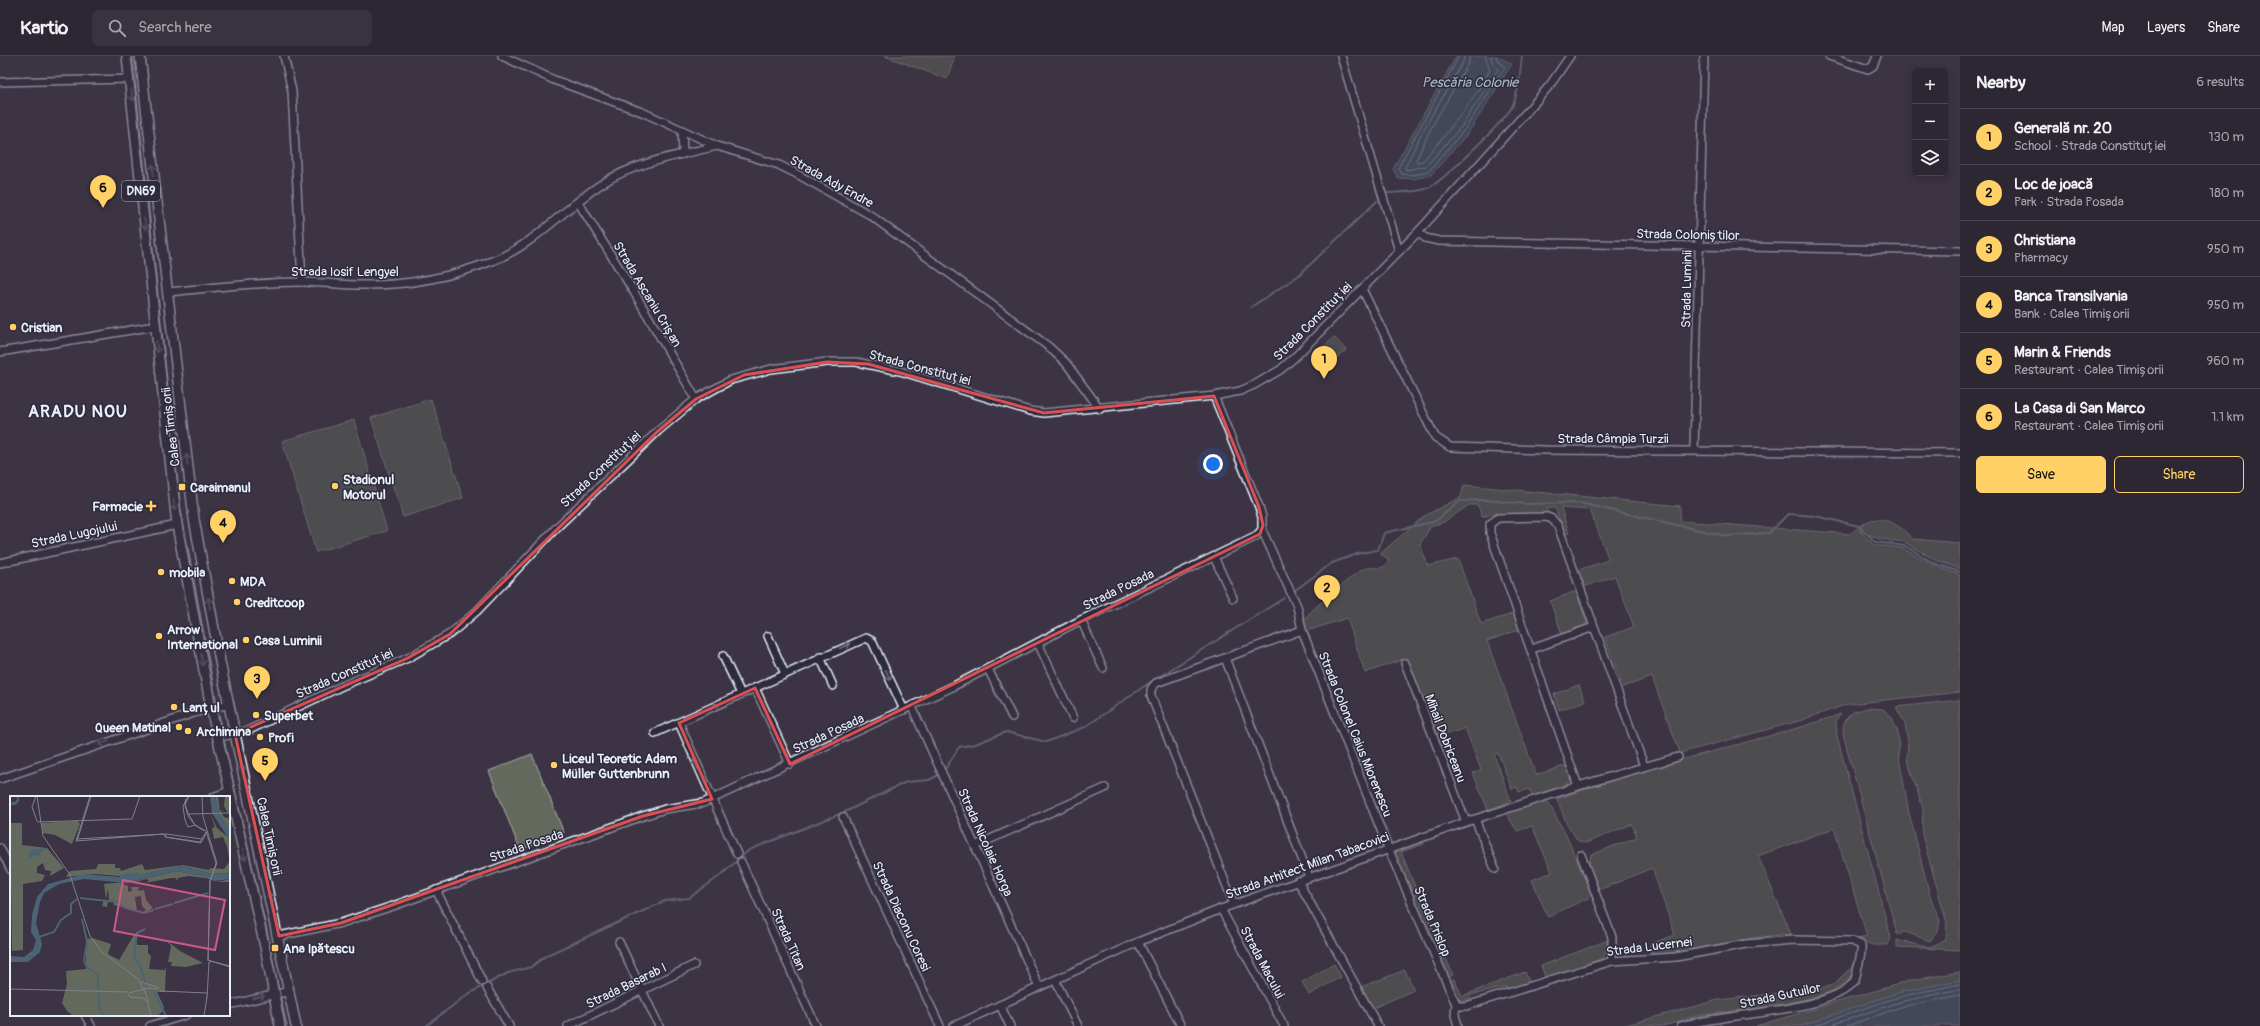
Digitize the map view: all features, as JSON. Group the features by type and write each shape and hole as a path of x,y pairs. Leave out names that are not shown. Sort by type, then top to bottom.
{"main road":[{"name":"Calea Timișorii","path":"127,56 176,525 217,738 280,1026"},
{"name":"Calea Timișorii","path":"140,56 194,519 235,734 279,936 296,1026"}],"street":[{"path":"284,56 292,91 302,282"},
{"name":"Strada Ady Endre","path":"502,56 554,80 642,112 717,146 779,165 796,173 870,216 1048,347 1066,363 1100,409"},
{"path":"1341,56 1400,251"},
{"name":"Strada Constituției","path":"217,738 249,730 342,686 408,658 450,634 492,596 563,520 658,431 696,399 721,384 757,372 827,362 856,362 900,371 1030,411 1057,412 1100,409 1214,396 1247,388 1280,370 1400,251 1531,107 1550,85 1570,56"},
{"name":"Strada Luminii","path":"1694,450 1704,56"},
{"path":"1829,56 1863,68 1871,68 1876,56"},
{"path":"0,82 130,79"},
{"path":"682,130 683,154"},
{"name":"Strada Iosif Lengyel","path":"167,292 302,282 389,284 414,282 464,270 492,262 516,250 603,183 622,174 683,154 717,146"},
{"name":"Strada Ascaniu Crișan","path":"578,202 634,292 696,399"},
{"name":"Strada Coloniștilor","path":"1418,232 1425,238 1439,241 1960,251"},
{"name":"Strada Câmpia Turzii","path":"1362,288 1435,436 1450,447 1960,453"},
{"path":"0,352 155,326"},
{"path":"1214,396 1259,507 1262,530 1297,606 1302,630 1156,683 1151,689 1151,696 1234,904"},
{"path":"1578,786 1532,649 1490,533 1490,524 1498,518 1547,517 1556,522 1561,532 1644,766"},
{"name":"Strada Lugojului","path":"0,563 176,525"},
{"name":"Strada Posada","path":"279,936 341,923 643,816 665,809 703,803 712,800 912,707 1081,620 1255,537 1262,530"},
{"path":"1214,556 1233,598"},
{"path":"1081,620 1104,668"},
{"path":"1532,649 1594,627"},
{"name":"Strada Colonel Caius Miorenescu","path":"1302,630 1388,848"},
{"path":"768,636 785,674"},
{"path":"656,733 820,657 860,639 866,638 872,641 904,710"},
{"path":"1038,643 1073,718"},
{"path":"723,656 741,694"},
{"path":"820,657 833,686"},
{"path":"1225,658 1309,877"},
{"name":"Mihail Dobriceanu","path":"1405,663 1466,822"},
{"path":"988,669 1012,717"},
{"path":"755,688 790,764"},
{"path":"0,779 194,713 229,704"},
{"name":"Strada Nicolaie Horga","path":"912,707 1039,987"},
{"path":"679,723 737,854"},
{"name":"Strada Arhitect Milan Tabacovici","path":"954,1026 1138,942 1234,904 1388,848 1475,819 1578,786 1678,757"},
{"path":"975,846 1105,788"},
{"path":"216,796 229,791"},
{"name":"Strada Diaconu Coresi","path":"843,817 940,1026"},
{"path":"1475,819 1495,869"},
{"path":"0,848 10,868"},
{"name":"Strada Prislop","path":"1388,848 1456,1004 1455,1015 1458,1026"},
{"path":"1581,855 1612,937 1612,961"},
{"name":"Strada Titan","path":"741,862 816,1026"},
{"path":"1298,881 1378,1026"},
{"path":"436,890 482,981"},
{"name":"Strada Macului","path":"1222,909 1284,1026"},
{"name":"Strada Lucernei","path":"1456,1004 1466,1006 1612,961 1676,958 1746,944 1793,940 1852,941 1857,942 1862,948"},
{"path":"619,942 659,1026"},
{"path":"1138,942 1181,1026"},
{"name":"Strada Gutuilor","path":"1681,1026 1709,1020 1766,1013 1826,998 1850,985 1854,980 1862,948"},
{"name":"Strada Basarab I","path":"568,1026 694,965"},
{"path":"1055,980 1078,1026"},
{"path":"487,988 509,1026"},
{"path":"230,1005 290,991"},
{"path":"1000,1005 1010,1026"},
{"path":"86,1016 91,1026"},
{"path":"150,1026 183,1016"}],"highlighted area":[{"path":"827,362 868,364 1044,413 1214,396 1259,507 1263,525 1260,534 790,764 755,688 679,723 712,799 643,816 341,923 279,936 235,734 408,658 450,634 658,431 696,399 744,375"}],"green space":[{"path":"885,56 955,56 947,79"},
{"path":"1334,337 1346,350 1332,362 1321,349"},
{"path":"431,399 463,498 403,517 371,418"},
{"name":"Stadionul Motorul","path":"354,420 387,531 316,552 282,441"},
{"path":"1464,485 1680,506 1680,521 1850,534 1868,521 1877,519 1894,524 1912,539 1960,543 1960,569 1934,559 1904,542 1879,539 1859,530 1874,545 1902,548 1934,565 1960,575 1960,692 1848,704 1799,721 1680,753 1652,677 1623,687 1605,637 1634,627 1615,576 1584,587 1578,570 1609,560 1590,510 1561,508 1569,533 1566,534 1555,508 1547,508 1548,514 1493,514 1482,517 1478,505 1469,505 1444,522 1431,526 1420,544 1428,566 1458,559 1481,624 1515,613 1521,629 1487,641 1536,775 1564,766 1568,768 1571,780 1563,786 1532,796 1529,789 1519,792 1517,787 1512,789 1498,753 1494,755 1511,801 1488,810 1473,773 1481,770 1465,728 1437,738 1407,658 1365,673 1347,618 1307,631 1305,622 1305,619 1314,609 1363,569 1385,566 1389,559 1380,554 1424,516 1461,497"},
{"path":"1576,591 1587,624 1562,634 1550,601"},
{"path":"1579,685 1585,701 1559,710 1554,694"},
{"path":"1960,700 1960,950 1897,947 1897,940 1929,947 1935,946 1946,938 1947,923 1922,835 1923,808 1907,759 1908,741 1905,724 1896,707"},
{"path":"1867,708 1883,709 1892,717 1898,733 1899,757 1909,813 1930,896 1940,921 1938,931 1930,941 1905,932 1897,934 1843,734 1844,721 1853,712"},
{"path":"1841,714 1836,720 1837,736 1891,938 1888,945 1872,945 1858,938 1867,936 1834,828 1758,856 1791,934 1759,937 1667,954 1651,954 1650,944 1675,935 1652,868 1599,890 1589,865 1591,855 1637,837 1632,824 1586,843 1578,841 1566,822 1557,799 1630,774 1805,726"},
{"path":"532,754 564,833 520,850 489,771"},
{"path":"1547,800 1566,835 1592,896 1548,917 1532,880 1552,872 1532,826 1517,831 1506,813"},
{"path":"1422,840 1424,844 1401,852 1416,889 1410,891 1395,855 1395,850"},
{"path":"1418,893 1453,975 1447,978 1412,895"},
{"path":"1608,940 1608,946 1603,958 1546,979 1541,966"},
{"path":"1857,962 1853,973 1844,983 1821,995 1775,1005 1697,1016 1662,1026 1622,1026 1718,1000 1825,988 1835,983"},
{"path":"1334,964 1341,977 1309,995 1302,982"},
{"path":"1405,970 1414,990 1373,1008 1361,987"},
{"path":"1525,972 1530,984 1507,991 1506,987 1471,995 1469,1000 1458,1000 1449,981 1454,979 1462,996"},
{"path":"1960,972 1960,980 1897,993 1801,1026 1756,1026 1912,980"}],"water":[{"name":"Pescăria Colonie","path":"1456,56 1497,56 1512,64 1469,132 1431,175 1414,179 1398,178 1393,169"},
{"path":"1960,980 1960,1026 1801,1026 1897,993"}],"waterway":[{"path":"1386,193 1413,192 1428,188 1446,175 1486,137 1512,107 1518,88 1522,56"},
{"path":"1251,307 1298,276 1377,201"},
{"path":"1294,591 1332,563 1360,553 1378,550 1384,533 1436,521 1460,501 1487,500 1525,504 1579,503 1726,536 1769,533 1788,514 1815,516 1859,526 1875,542 1905,546 1934,563 1960,572"},
{"path":"946,768 959,747 975,744 1006,732 1046,742 1085,727 1149,683 1284,598"},
{"path":"426,1026 468,994 508,973 531,967 547,955 665,901 689,898 721,875 749,850 847,811 906,782 929,780 937,776"}],"tram line":[{"path":"131,56 180,505 223,736 287,1026"}],"place":[{"name":"La Casa di San Marco","path":"103,208"},
{"name":"Cristian","path":"13,327"},
{"name":"Generală nr. 20","path":"1324,379"},
{"name":"Stadionul Motorul","path":"335,486"},
{"name":"Caraimanul","path":"182,487"},
{"name":"Farmacie","path":"151,506"},
{"name":"Banca Transilvania","path":"223,543"},
{"name":"mobila","path":"161,572"},
{"name":"MDA","path":"232,581"},
{"name":"Creditcoop","path":"237,602"},
{"name":"Loc de joacă","path":"1327,608"},
{"name":"Arrow International","path":"159,636"},
{"name":"Casa Luminii","path":"246,640"},
{"name":"Christiana","path":"257,699"},
{"name":"Lanțul","path":"174,707"},
{"name":"Superbet","path":"256,715"},
{"name":"Queen Matinal","path":"179,727"},
{"name":"Archimina","path":"188,731"},
{"name":"Profi","path":"260,737"},
{"name":"Liceul Teoretic Adam Müller Guttenbrunn","path":"554,765"},
{"name":"Marin & Friends","path":"265,781"},
{"name":"Ana Ipătescu","path":"275,948"}],"district":[{"name":"ARADU NOU","path":"78,411"}]}
